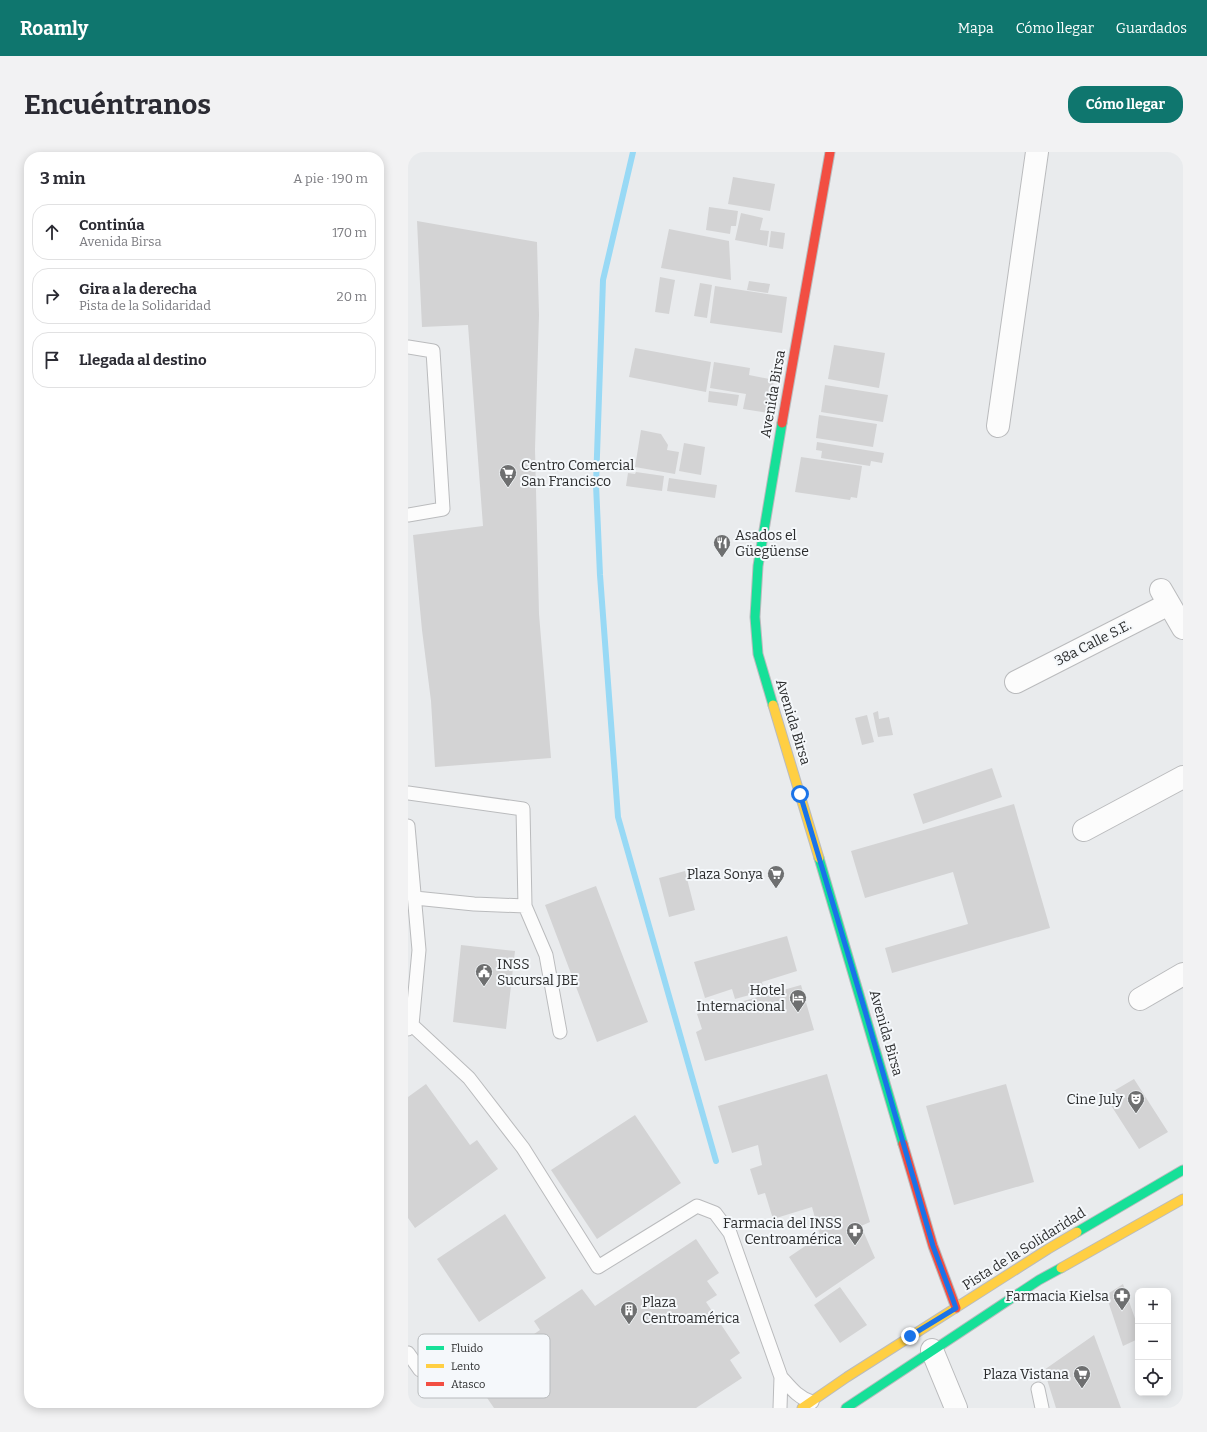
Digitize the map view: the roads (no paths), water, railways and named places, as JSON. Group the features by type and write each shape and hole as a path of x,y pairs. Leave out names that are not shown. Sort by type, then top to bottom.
{"street":[{"name":"Avenida Birsa","path":"830,152 771,481 758,566 755,617 758,654 863,1003 933,1246 956,1308"},
{"path":"998,426 1037,152"},
{"name":"38a Calle S.E.","path":"1016,682 1165,597 1183,628"},
{"path":"1084,830 1183,777"},
{"path":"1140,999 1183,974"},
{"name":"Pista de la Solidaridad","path":"807,1405 847,1376 1048,1249 1183,1170"},
{"path":"846,1408 1039,1280 1183,1199"},
{"path":"932,1350 956,1408"}],"lane":[{"path":"408,347 433,350 443,509 408,515"},
{"path":"408,792 523,809 525,906 546,955 560,1032"},
{"path":"408,826 419,950 410,1027 469,1078 519,1142 598,1266 697,1206 715,1213 730,1233 781,1377 780,1408"},
{"path":"415,898 474,904 525,906"},
{"path":"408,1353 418,1367"},
{"path":"781,1377 804,1400 807,1405"},
{"path":"1038,1389 1042,1408"}],"waterway":[{"path":"633,152 603,280 596,484 600,575 618,817 716,1161"}],"place":[{"name":"Centro Comercial San Francisco","path":"508,488"},
{"name":"Asados el Güegüense","path":"722,558"},
{"name":"Plaza Sonya","path":"776,889"},
{"name":"INSS Sucursal JBE","path":"484,987"},
{"name":"Hotel Internacional","path":"798,1013"},
{"name":"Cine July","path":"1136,1114"},
{"name":"Farmacia del INSS Centroamérica","path":"855,1246"},
{"name":"Farmacia Kielsa","path":"1122,1311"},
{"name":"Plaza Centroamérica","path":"629,1325"},
{"name":"Plaza Vistana","path":"1082,1389"}]}
